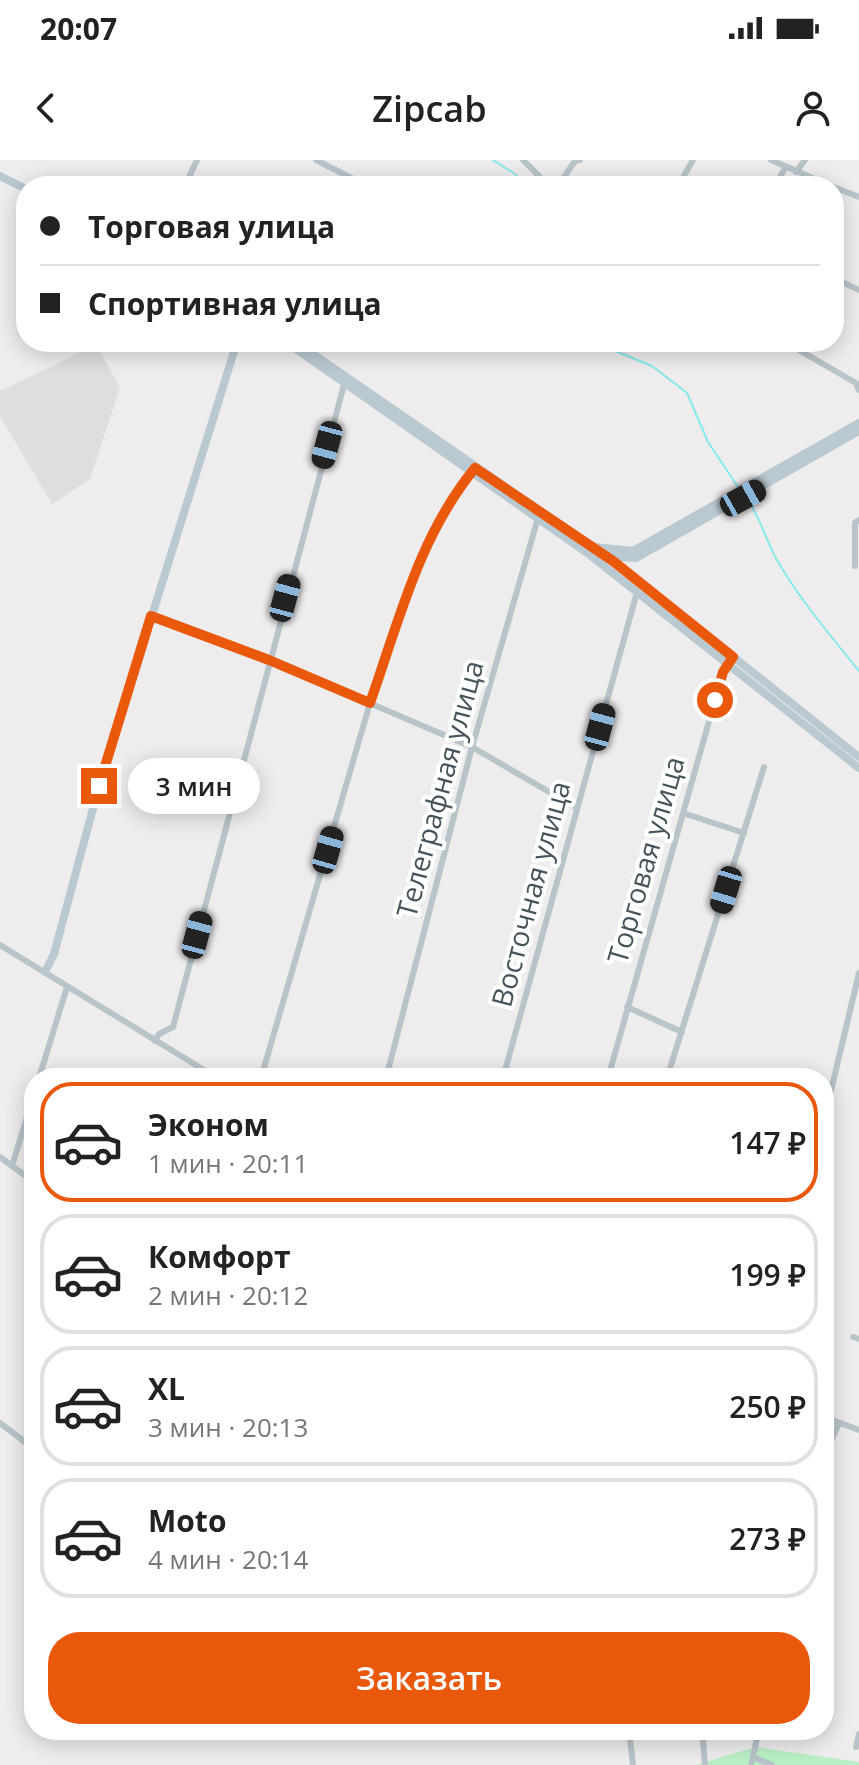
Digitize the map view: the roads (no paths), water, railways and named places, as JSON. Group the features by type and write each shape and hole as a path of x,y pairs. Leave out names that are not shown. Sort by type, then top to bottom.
{"street":[{"path":"316,160 347,176"},
{"path":"523,160 539,176"},
{"path":"565,176 575,161 580,160"},
{"path":"771,160 806,176"},
{"path":"796,172 805,160"},
{"path":"781,176 785,168"},
{"path":"45,972 54,954 99,786 234,352"},
{"path":"302,352 590,551 859,757"},
{"path":"308,352 345,380"},
{"path":"802,352 856,383 859,390"},
{"path":"155,1041 159,1034 173,1027 345,380"},
{"path":"590,551 604,556 636,558 859,423"},
{"path":"757,486 859,431"},
{"path":"264,1068 370,703 426,545 452,496 474,470"},
{"path":"590,551 633,551 726,504"},
{"name":"Телеграфная улица","path":"389,1068 472,747 539,516"},
{"path":"855,566 857,521"},
{"path":"604,556 639,587"},
{"name":"Восточная улица","path":"506,1068 639,587"},
{"path":"151,616 269,660 472,747 541,790 577,808"},
{"path":"731,660 859,768"},
{"name":"Торговая улица","path":"611,1068 723,672 731,660"},
{"path":"670,1068 764,767"},
{"path":"683,813 744,833"},
{"path":"0,945 200,1068"},
{"path":"834,1078 859,973"},
{"path":"42,1068 67,987"},
{"path":"627,1007 682,1032"},
{"path":"12,1166 24,1127"},
{"path":"0,1157 24,1175"},
{"path":"834,1421 859,1430"},
{"path":"0,1423 24,1441"},
{"path":"834,1434 839,1423"},
{"path":"856,1747 859,1734"},
{"path":"630,1740 633,1765"},
{"path":"703,1740 705,1765"},
{"path":"757,1740 752,1761 772,1765"}],"waterway":[{"path":"493,160 516,176"},
{"path":"618,352 652,366 687,393 708,442 738,487"},
{"path":"747,499 786,575 859,671"}]}
